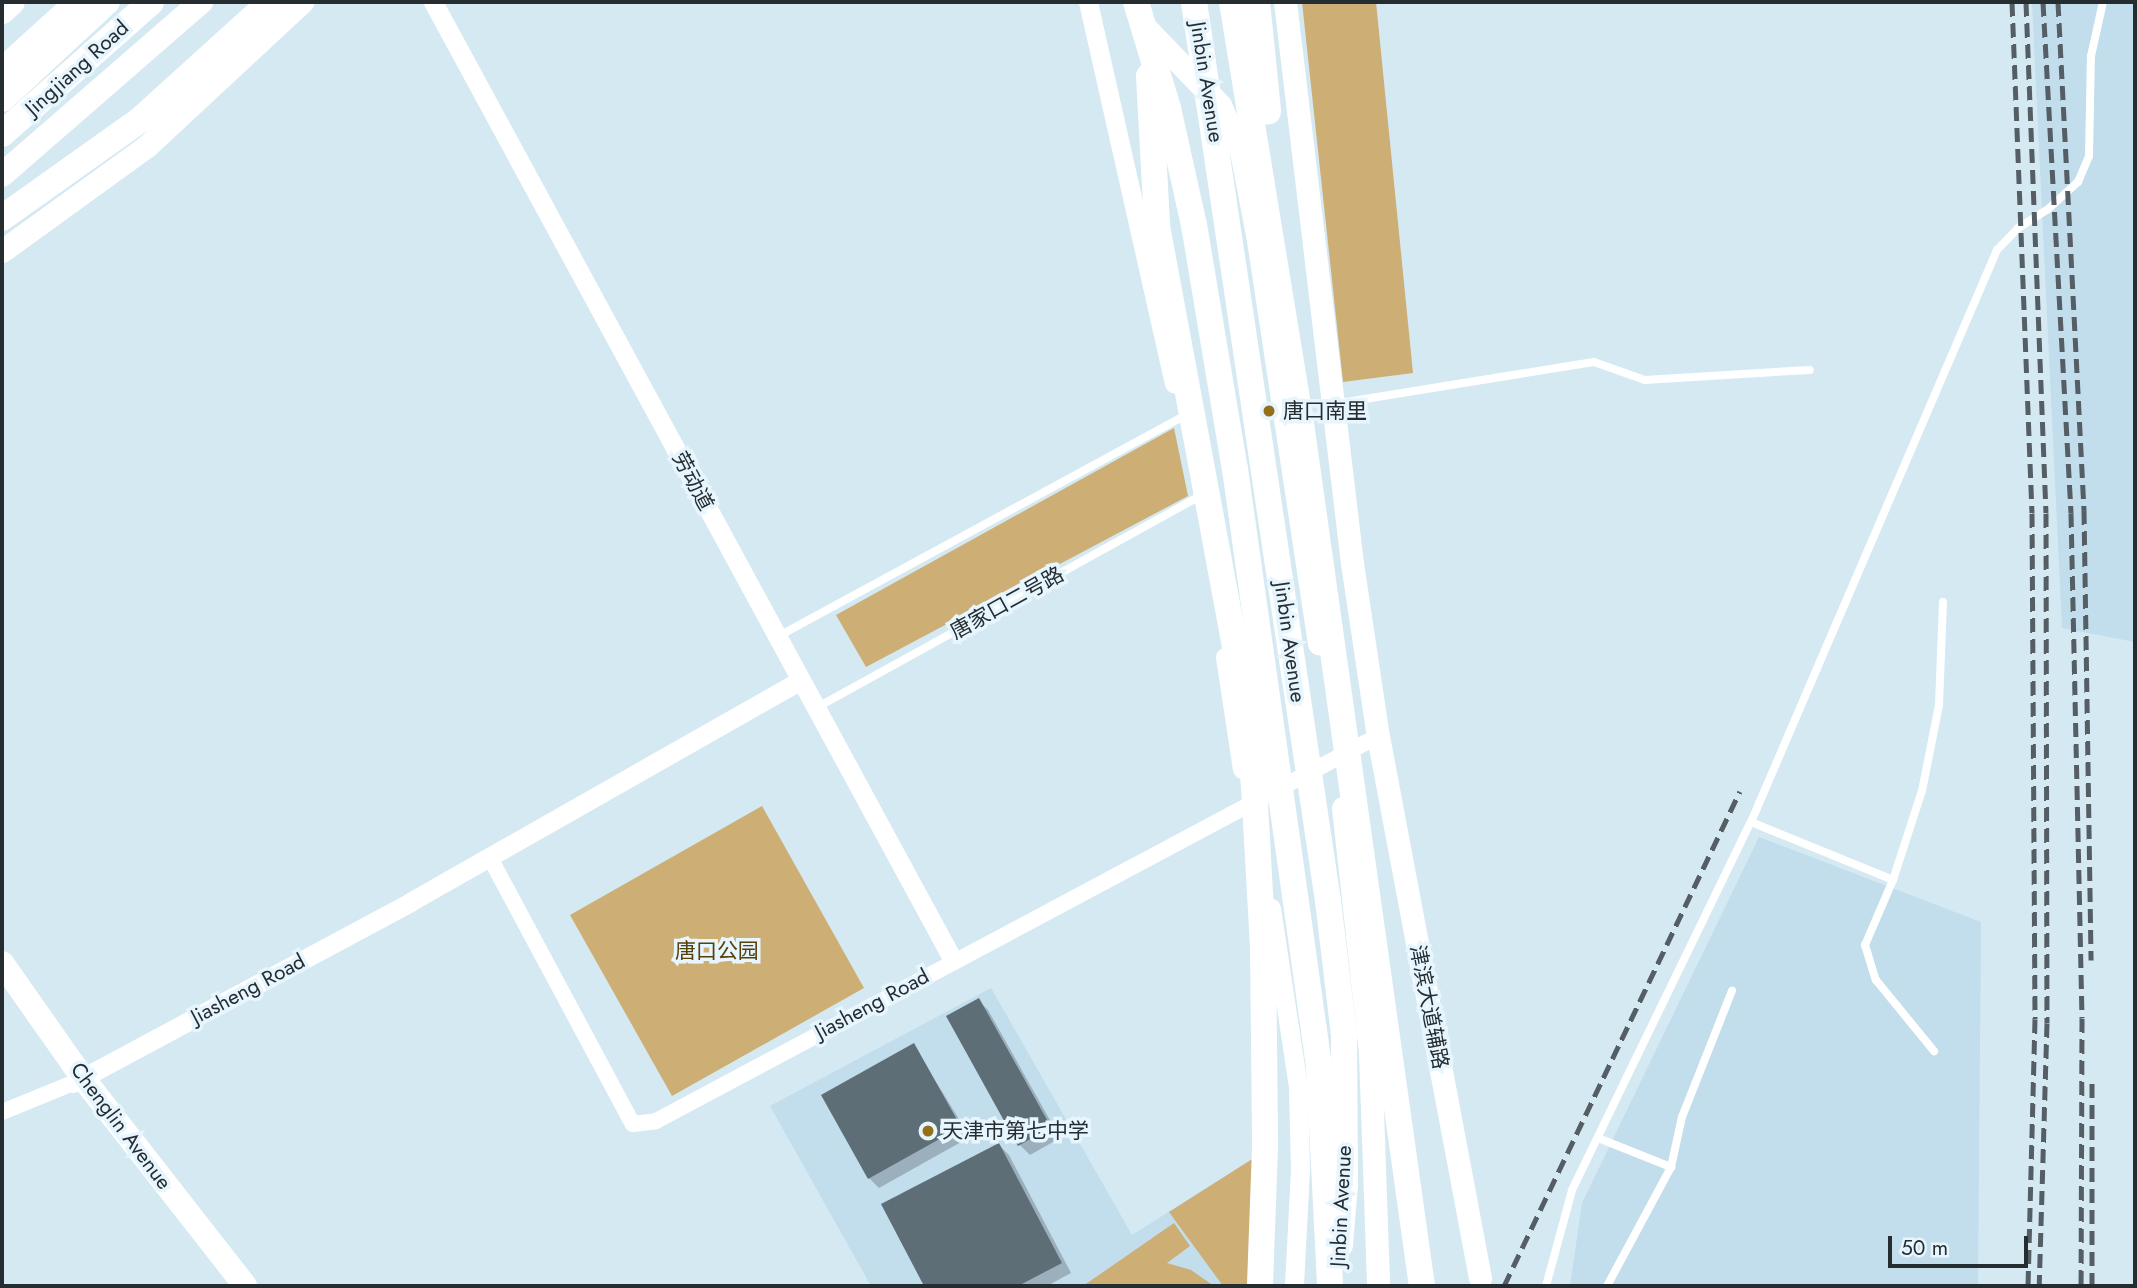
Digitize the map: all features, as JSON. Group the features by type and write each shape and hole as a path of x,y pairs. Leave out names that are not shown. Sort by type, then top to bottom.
{"highway":[{"path":"2,11 12,2"},
{"name":"Jingjiang Road","path":"2,134 152,2"},
{"path":"2,218 140,120 270,2"},
{"path":"1136,2 1168,108 1190,204 1235,469 1319,1066 1330,1286"},
{"path":"1148,2 1157,226 1242,681 1254,786 1264,986 1265,1148 1260,1286"},
{"name":"Jinbin Avenue","path":"1192,2 1202,46 1328,901 1343,1035 1345,1185 1337,1286"},
{"name":"Jinbin Avenue","path":"1232,2 1299,409 1380,1046"},
{"path":"1257,2 1289,261 1299,409"},
{"path":"2,71 75,4"},
{"path":"1380,1046 1422,1286"},
{"path":"1380,1046 1439,1286"}],"main road":[{"path":"2,100 108,2"},
{"path":"2,175 201,2"},
{"path":"2,251 147,146 302,2"},
{"path":"1124,2 1220,105 1241,151 1258,240 1380,1046"},
{"name":"津滨大道辅路","path":"1285,2 1332,405 1378,736 1480,1278"},
{"name":"Chenglin Avenue","path":"2,963 78,1080 245,1286"},
{"name":"Chenglin Avenue","path":"2,981 229,1286"},
{"name":"Jinbin Avenue","path":"1378,1286 1380,1046"}],"street":[{"name":"劳动道","path":"433,2 953,960"},
{"path":"1088,2 1198,497 1249,803 1287,998 1298,1087 1300,1170 1294,1286"},
{"name":"Jiasheng Road","path":"2,1112 78,1080 488,856 800,680"},
{"name":"Jiasheng Road","path":"488,856 634,1124 656,1121 953,960 1378,736"}],"lane":[{"path":"1546,1286 1572,1190 1751,822 1997,250 2018,228 2047,211 2078,182 2089,156 2091,56 2103,2"},
{"path":"1332,405 1594,362 1645,380 1810,370"},
{"path":"777,637 1181,418"},
{"name":"唐家口二号路","path":"816,708 1198,497"},
{"path":"1934,1051 1876,980 1865,945 1893,880 1922,791 1939,705 1943,602"},
{"path":"1751,822 1893,880"},
{"path":"1607,1286 1671,1167 1682,1117 1732,990"},
{"path":"1598,1138 1671,1167"}],"shaded area":[{"path":"2032,2 2135,2 2135,642 2062,628"},
{"path":"1759,837 1981,922 1978,1286 1570,1286 1582,1203"},
{"name":"天津市第七中学","path":"991,988 1132,1235 1257,1156 1251,1286 871,1286 770,1106"}],"green space":[{"path":"1302,2 1376,2 1413,373 1343,382"},
{"path":"1174,428 1188,496 866,667 836,615"},
{"name":"唐口公园","path":"762,806 864,988 672,1096 570,915"},
{"path":"1257,1156 1251,1286 1223,1286 1169,1212"},
{"path":"1174,1223 1190,1246 1167,1263 1191,1270 1214,1286 1083,1286"}],"building":[{"path":"979,998 1051,1127 1018,1146 946,1016"},
{"path":"914,1043 961,1127 868,1179 821,1095"},
{"path":"999,1143 1062,1263 1018,1286 924,1286 881,1204"}],"railway":[{"path":"2012,2 2032,513 2035,1019 2028,1286"},
{"path":"2026,2 2046,513 2047,1023 2039,1286"},
{"path":"2043,2 2071,513 2082,1018 2081,1286"},
{"path":"2058,2 2084,510 2091,960"},
{"path":"1504,1286 1740,791"},
{"path":"2092,1079 2092,1286"}],"place":[{"name":"唐口南里","path":"1269,411"},
{"name":"天津市第七中学","path":"928,1131"}]}
